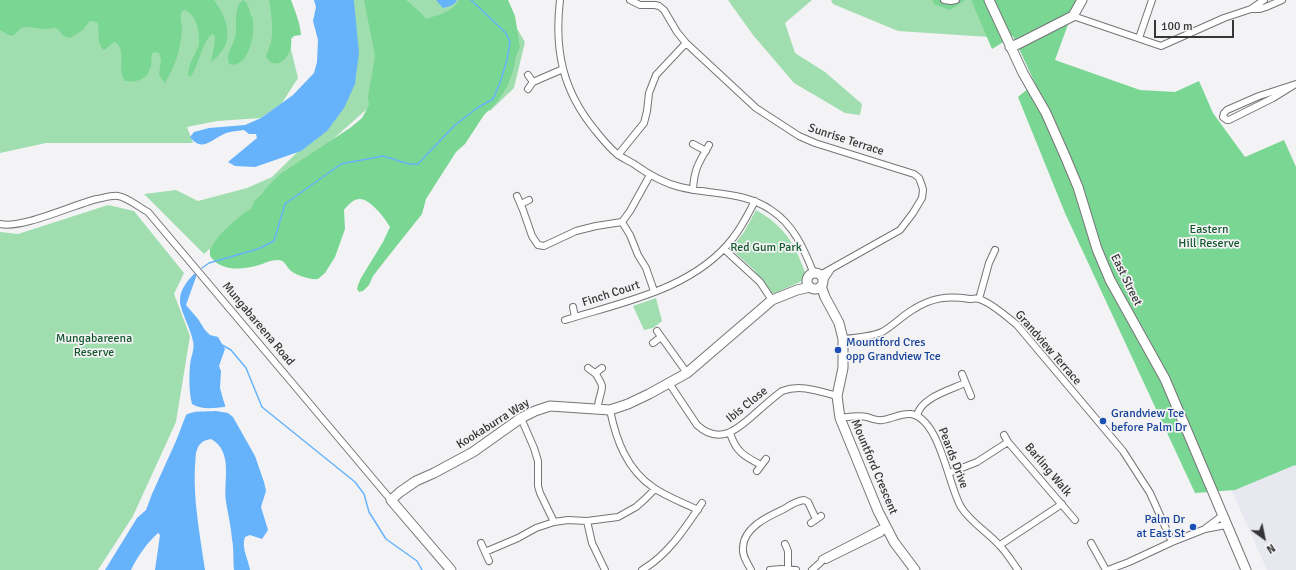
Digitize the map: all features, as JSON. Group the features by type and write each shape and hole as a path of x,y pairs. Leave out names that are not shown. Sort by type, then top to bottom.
{"street":[{"name":"Mountford Crescent","path":"560,0 558,25 559,45 563,69 569,88 581,111 598,134 618,155 650,175 673,185 693,190 739,196 755,201 770,209 788,225 797,236 809,260 815,281 839,322 843,339 842,368 837,396 840,418 876,504 894,542 915,570"},
{"name":"Sunrise Terrace","path":"630,0 640,4 660,6 686,43 756,108 799,136 815,143 914,174 918,178 923,190 922,198 914,213 900,230 831,270 815,281"},
{"path":"944,0 956,0"},
{"name":"East Street","path":"989,0 1010,47 1056,134 1078,187 1097,249 1110,280 1165,379 1246,570"},
{"path":"1010,47 1074,16 1082,0"},
{"path":"1139,38 1152,0"},
{"path":"1251,9 1264,0"},
{"path":"1074,16 1158,45 1164,45 1224,18 1251,9 1266,7 1282,0"},
{"path":"618,155 644,123 647,111 648,93 656,74 686,43"},
{"path":"528,89 533,82 563,69"},
{"path":"528,74 533,82"},
{"path":"1295,85 1229,120 1223,117 1227,110 1277,89 1295,85"},
{"path":"693,144 706,151"},
{"path":"693,190 694,177 698,165 709,145"},
{"path":"517,196 532,236 538,245 544,246 576,231 622,222 630,211 650,175"},
{"name":"Mungabareena Road","path":"0,224 25,222 91,201 119,196 148,212 451,570"},
{"path":"521,204 529,200"},
{"name":"Finch Court","path":"565,320 635,298 678,282 694,273 715,258 724,249 740,229 755,201"},
{"path":"622,222 646,268 654,291"},
{"path":"724,249 760,282 772,300"},
{"path":"979,299 989,263 995,250"},
{"name":"Kookaburra Way","path":"391,500 416,481 472,452 521,418 535,411 550,406 610,410 628,404 687,374 772,300 815,281"},
{"name":"Grandview Terrace","path":"843,339 860,338 882,331 907,313 933,300 959,297 979,299 1006,316 1017,325 1123,451 1150,493 1172,542"},
{"name":"Finch Court","path":"573,307 576,317"},
{"path":"657,331 687,374"},
{"path":"653,343 661,337"},
{"path":"588,368 596,374 601,382 602,387 598,401 598,409"},
{"path":"596,374 598,370 602,368"},
{"path":"962,374 971,396"},
{"name":"Ibis Close","path":"669,383 701,429 710,433 725,434 737,429 782,391 790,388 804,387 837,396"},
{"path":"840,418 856,416 881,420 902,414 917,416 920,407 929,400 965,383"},
{"path":"610,410 618,439 633,468 655,489 698,510"},
{"name":"Peards Drive","path":"917,416 930,428 949,473 957,500 963,510 1000,546 1018,570"},
{"path":"521,418 538,461 538,486 540,493 554,522"},
{"path":"730,432 732,440 741,453 759,468 766,459"},
{"name":"Barling Walk","path":"1004,435 1008,442 1075,520"},
{"path":"949,473 977,462 1008,442"},
{"path":"485,552 518,538 536,528 554,522 573,520 587,521 618,517 636,507 655,489"},
{"path":"751,570 743,555 743,542 760,521 804,500 808,502 816,519"},
{"path":"642,570 668,550 702,503"},
{"path":"1000,546 1062,504"},
{"path":"1205,529 1222,516"},
{"path":"587,521 592,543 605,570"},
{"path":"1091,542 1107,570 1205,529 1226,525"},
{"path":"812,570 821,562 822,558 834,551 887,527"},
{"path":"481,543 489,561"},
{"path":"784,544 788,555 788,569"},
{"path":"770,570 796,570"}],"shaded area":[{"path":"1296,452 1296,570 1267,570 1228,482"}],"green space":[{"path":"0,0 279,0 298,78 282,103 261,118 217,121 187,127 193,143 46,143 0,153"},
{"path":"0,0 214,0 224,17 228,33 227,41 219,55 211,62 215,36 212,34 202,49 196,67 190,77 188,75 190,64 199,45 199,35 195,19 184,10 181,13 182,29 179,50 175,64 165,83 159,75 161,60 159,53 155,52 152,53 150,70 145,77 138,81 125,81 121,72 121,50 115,42 104,50 101,47 97,22 90,21 83,30 70,38 63,36 56,28 45,29 26,27 21,28 13,36 8,35 0,30"},
{"path":"243,0 248,6 253,19 253,35 249,50 241,62 229,64 228,56 236,33 237,11"},
{"path":"269,0 291,0 301,35 294,36 291,39 290,51 280,63 270,62 266,57 271,42 272,32"},
{"path":"344,0 500,0 525,42 514,88 490,111 413,68 204,254 144,194 176,190 198,201 247,188 272,177 338,112 356,77 358,52"},
{"path":"364,0 406,0 426,19 449,10 459,0 508,0 515,16 520,47 508,85 498,101 484,115 465,144 456,152 426,199 422,214 363,291 359,292 357,289 358,285 390,227 373,205 360,199 353,201 344,210 345,229 335,257 325,273 318,279 298,275 291,271 280,260 273,260 253,267 239,269 220,265 210,256 210,249 218,237 232,223 251,209 255,200 280,174 350,128 362,118 369,105 368,97 375,56"},
{"path":"728,0 812,0 785,23 795,53 825,72 862,104 860,115 845,113 794,83 753,35"},
{"path":"831,0 971,0 989,37 898,31 833,4"},
{"path":"932,0 965,0 950,10 934,4"},
{"name":"Eastern Hill Reserve","path":"971,0 1077,0 1055,60 1140,90 1175,92 1199,81 1213,113 1245,157 1284,140 1296,167 1296,466 1295,465 1235,490 1195,493 1065,213 1018,97 1035,83 1013,36 992,49"},
{"name":"Mungabareena Reserve","path":"108,205 134,211 184,273 174,294 190,336 176,422 133,516 98,570 0,570 0,232 18,234"},
{"name":"Red Gum Park","path":"756,210 774,222 787,236 797,252 805,272 802,281 775,293 771,293 754,270 731,249 744,232"},
{"path":"656,298 662,321 653,328 644,330 633,306"}],"water":[{"path":"314,0 354,0 359,53 355,84 344,108 327,131 301,151 255,167 235,166 228,162 257,138 256,134 249,134 244,130 226,133 203,144 194,142 190,137 194,132 209,128 245,125 261,118 293,95 314,73 317,62 318,40 313,21 316,7"},
{"path":"436,0 457,0 453,4 443,8"},
{"path":"194,274 196,274 196,277 186,305 210,335 218,337 225,349 219,366 221,371 220,388 225,407 203,408 192,404 189,375 193,344 192,336 181,308 180,300 184,286"},
{"path":"216,411 228,413 233,417 255,456 266,491 261,507 268,530 262,539 250,535 245,537 244,541 244,549 250,570 234,570 233,543 225,494 225,459 223,451 211,439 204,441 199,445 196,453 195,465 196,504 205,570 155,570 160,535 158,533 143,550 131,570 105,570 137,518 146,510 186,415 196,412"}],"waterway":[{"path":"202,268 209,263 258,249 274,241 285,204 341,164 383,156 409,164 418,164 454,126 477,108 493,99 507,60 510,42 506,33 471,0"},
{"path":"222,345 231,350 246,368 262,407 355,482 364,494 369,512 386,539 417,561 422,570"}],"place":[{"name":"Mountford Cres opp Grandview Tce","path":"838,350"},
{"name":"Grandview Tce before Palm Dr","path":"1103,421"},
{"name":"Palm Dr at East St","path":"1193,527"}]}
